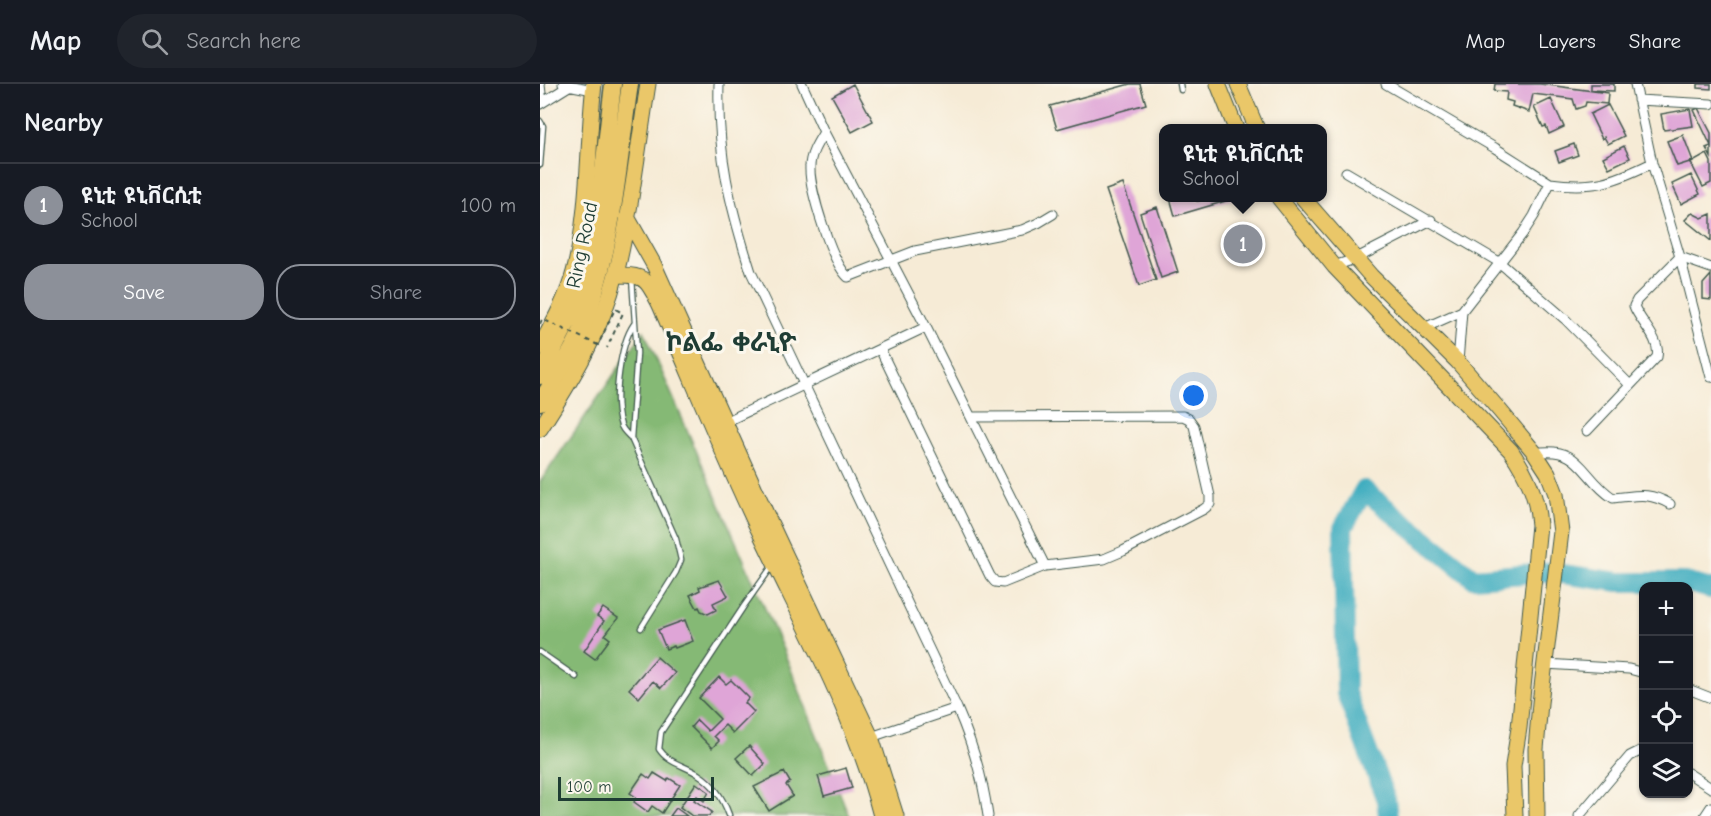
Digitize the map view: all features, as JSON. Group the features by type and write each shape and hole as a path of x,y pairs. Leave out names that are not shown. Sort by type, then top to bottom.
{"highway":[{"name":"Ring Road","path":"540,376 576,306 586,274 598,205 613,84"},
{"name":"Ring Road","path":"540,402 572,351 602,270 630,84"}],"main road":[{"path":"540,429 593,339 616,275 648,84"},
{"path":"1218,84 1234,124"},
{"path":"1238,84 1255,124"},
{"path":"540,347 573,274 581,238 594,87"},
{"path":"1282,202 1334,266 1511,451 1532,488 1538,507 1539,525 1530,628 1513,765 1513,814"},
{"path":"1306,202 1355,258 1458,362 1535,453 1548,473 1556,494 1561,532 1536,749 1537,816"},
{"path":"627,217 654,265 774,563 850,724 873,783 881,816"},
{"path":"616,275 641,276 649,283 773,529 871,736 896,816"}],"street":[{"path":"719,84 718,111 723,170 733,216 751,272 957,708 977,761 988,816"},
{"path":"802,84 824,132 926,327 1045,566"},
{"path":"1386,84 1397,88 1550,183 1577,187 1600,184 1626,176 1652,163"},
{"path":"1635,84 1652,163 1680,257 1711,377"},
{"path":"540,85 541,103"},
{"path":"541,103 565,85 594,87"},
{"path":"1638,100 1711,104"},
{"path":"824,132 813,153 810,166 813,190 834,256 848,277 915,251 1022,230 1053,214"},
{"path":"1346,172 1499,262 1565,319 1630,385"},
{"path":"1424,328 1462,311 1534,216 1550,183"},
{"path":"1334,266 1431,220"},
{"path":"1680,257 1711,268"},
{"path":"1587,431 1657,357 1656,343 1634,306 1636,300 1680,257"},
{"path":"1458,362 1462,311"},
{"path":"720,425 926,327"},
{"path":"880,349 990,576 995,582 1003,583 1045,566 1104,559 1184,520 1210,504 1194,426 1189,419 1183,416 971,417"},
{"path":"1535,453 1557,451 1568,455 1605,493 1613,498 1641,494 1650,495 1670,504"},
{"path":"1545,664 1629,669 1639,672"},
{"path":"1691,690 1711,698"},
{"path":"871,736 957,708"},
{"path":"1579,816 1630,756 1639,752"},
{"path":"1693,776 1711,788"},
{"path":"1706,816 1711,807"}],"lane":[{"path":"540,121 543,126 540,165"},
{"path":"631,438 637,353 632,274"},
{"path":"634,324 622,350 619,381 620,423 631,438 676,538 681,560 641,628"},
{"path":"729,815 723,799 715,788 700,775 665,759 659,749 661,732 774,563"},
{"path":"540,651 576,677"}],"path":[{"path":"540,324 542,319 598,345 615,309 623,313 607,348"}],"green space":[{"path":"644,331 784,652 849,816 540,816 540,482"}],"building":[{"path":"853,84 873,121 852,132 832,96"},
{"path":"1130,84 1140,84 1146,104 1057,129 1050,106"},
{"path":"1495,84 1540,84 1608,93 1607,104 1586,102 1585,106 1576,109 1573,99 1533,94 1529,112 1512,106 1513,102 1506,100 1507,92 1494,91"},
{"path":"1591,84 1614,84 1614,91 1591,90"},
{"path":"1698,84 1711,84 1711,89 1698,88"},
{"path":"1551,99 1564,127 1549,134 1546,126 1543,127 1534,107"},
{"path":"1608,105 1624,136 1608,144 1604,137 1602,139 1590,114"},
{"path":"1698,108 1711,133 1711,146 1694,110"},
{"path":"1690,109 1693,126 1664,130 1661,114"},
{"path":"1683,135 1693,161 1677,166 1667,141"},
{"path":"1574,144 1578,155 1559,162 1555,151"},
{"path":"1624,146 1630,158 1609,168 1603,157"},
{"path":"1711,146 1711,157 1706,148"},
{"path":"1707,154 1711,162 1711,183 1703,187 1691,163"},
{"path":"1691,175 1700,194 1681,204 1672,184"},
{"path":"1123,184 1156,280 1139,286 1106,190"},
{"path":"1171,202 1222,202 1175,216"},
{"path":"1157,207 1178,272 1161,278 1140,213"},
{"path":"1692,213 1702,218 1711,214 1711,241 1685,220"},
{"path":"1711,275 1711,300 1703,299 1703,284"},
{"path":"719,580 728,596 713,603 716,610 708,614 701,611 690,595 700,590 699,587"},
{"path":"603,608 618,618 605,635 610,639 595,659 584,651 604,621 597,616"},
{"path":"685,620 693,641 666,649 658,630"},
{"path":"657,657 675,673 661,688 653,681 639,698 629,689"},
{"path":"719,677 726,684 731,680 749,698 745,703 754,712 733,733 725,725 714,736 719,741 712,748 691,727 697,720 708,731 720,719 699,698"},
{"path":"749,746 765,764 753,776 736,758"},
{"path":"846,768 852,788 824,796 818,776"},
{"path":"784,772 790,782 786,785 793,796 769,811 754,787"},
{"path":"654,773 667,781 669,778 680,785 662,813 652,806 648,812 634,802 636,797 630,793 643,774 650,779"},
{"path":"696,783 709,792 704,801 697,796 694,800 712,812 709,816 692,816 680,807"},
{"path":"676,808 687,816 670,816"}],"waterway":[{"path":"1388,816 1386,800 1346,693 1343,528 1364,490 1473,578 1548,572 1619,582 1685,582 1711,589"}],"place":[{"name":"ዩኒቲ ዩኒቨርሲቲ","path":"1243,244"}],"district":[{"name":"ኮልፌ ቀራኒዮ","path":"731,343"}]}
